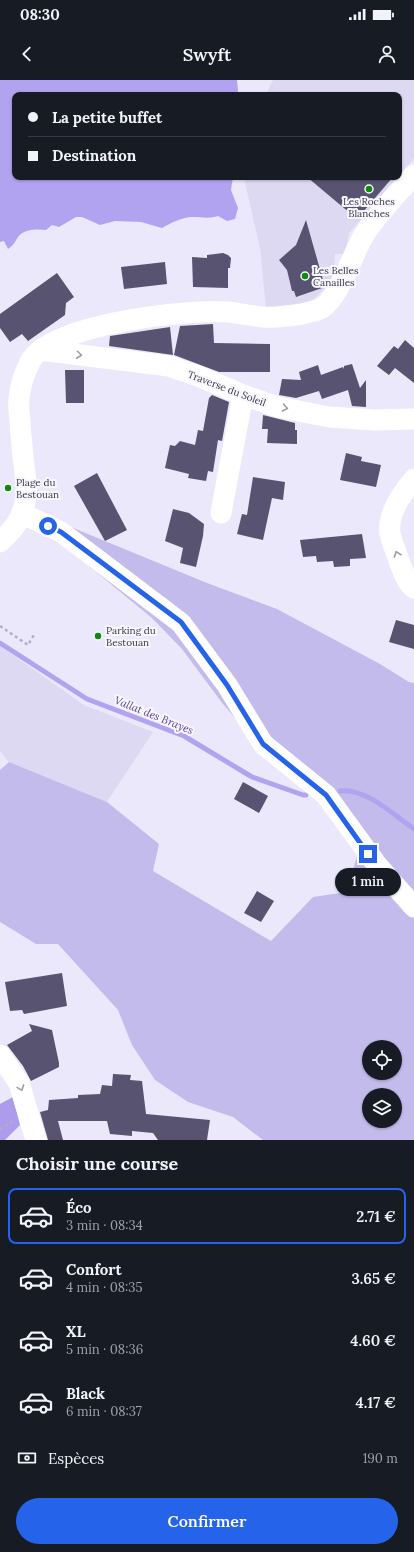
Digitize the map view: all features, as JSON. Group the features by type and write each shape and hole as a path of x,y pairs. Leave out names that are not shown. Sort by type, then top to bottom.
{"street":[{"path":"0,542 12,532 23,514 27,489 18,400 31,360 40,350 69,335 126,320 153,315 213,311 265,317 287,316 310,312 322,308 330,301 337,291 355,250 364,234 414,175"},
{"name":"Traverse du Soleil","path":"40,350 169,366 278,407 329,416 375,420 414,419"},
{"path":"221,513 243,395"},
{"path":"414,479 402,493 392,514 390,534 409,584 414,588"},
{"path":"23,514 61,532 181,622 227,685 263,744 326,795 377,865 414,907"},
{"path":"0,1055 19,1083 36,1140"}],"path":[{"path":"0,626 28,645 35,633"}],"shaded area":[{"path":"0,80 237,80 238,92 12,92 12,180 233,180 231,190 238,208 235,219 227,221 218,216 208,218 188,217 162,228 141,222 115,221 100,225 82,217 76,217 59,227 52,225 46,230 24,232 8,249 4,241 0,242"},
{"path":"273,80 414,80 414,158 402,172 402,92 267,92"},
{"path":"246,180 395,180 349,233 345,254 335,254 334,269 330,283 312,301 291,306 266,308 260,248 245,183"},
{"path":"66,525 207,583 277,609 380,664 409,682 414,683 414,1140 263,1140 233,1117 188,1102 155,1080 132,1045 118,1010 58,944 36,944 0,922 0,770 9,762 107,802 159,844 153,871 271,941 313,897 347,892 359,849 322,799 259,746 223,704 182,649 152,618 55,538"},
{"path":"0,646 84,705 153,732 107,802 9,762 0,751"},
{"path":"13,1097 20,1125 5,1140 0,1140 0,1104"}],"building":[{"path":"311,180 390,180 357,219"},
{"path":"306,220 325,287 296,297 294,291 292,291 287,270 279,260 296,245"},
{"path":"223,253 231,258 230,268 228,268 228,288 193,287 192,257 207,258 207,255"},
{"path":"165,262 167,284 124,289 121,267"},
{"path":"57,273 74,297 66,303 65,315 28,341 22,334 10,342 0,328 0,314"},
{"path":"213,324 214,343 270,344 270,372 219,372 174,355 180,326"},
{"path":"170,327 173,355 109,346 110,336"},
{"path":"405,340 414,348 414,383 395,368 389,375 377,366 394,346 398,349"},
{"path":"352,364 360,388 366,380 366,407 352,406 348,390 322,399 319,391 296,398 279,395 282,379 301,380 299,372 318,365 321,375 343,367 344,369 344,366"},
{"path":"65,370 84,370 84,403 66,403"},
{"path":"212,395 229,402 222,441 218,440 213,472 208,471 206,481 188,478 189,474 165,468 170,445 175,446 180,441 195,445 198,430 203,431 209,398"},
{"path":"263,415 295,423 295,430 297,430 297,444 267,443 268,429 262,429"},
{"path":"346,453 362,457 361,461 381,465 376,487 340,480"},
{"path":"97,473 127,530 105,541 74,486"},
{"path":"253,477 285,482 283,500 272,498 263,540 237,534 242,514 247,515"},
{"path":"173,509 189,513 204,524 203,536 196,567 180,563 183,548 165,541"},
{"path":"362,534 366,558 350,559 350,566 334,567 333,561 317,562 316,556 303,557 300,540"},
{"path":"396,620 414,625 414,649 389,642"},
{"path":"243,782 268,796 259,813 234,799"},
{"path":"257,891 274,901 261,922 244,913"},
{"path":"62,973 67,1006 24,1014 22,1010 10,1011 5,982"},
{"path":"29,1024 52,1030 59,1063 59,1067 31,1081 23,1066 7,1045 32,1031"},
{"path":"113,1074 131,1075 130,1080 142,1081 146,1114 210,1120 207,1140 158,1140 153,1133 132,1131 132,1136 110,1134 107,1121 58,1121 63,1140 48,1140 40,1112 48,1110 49,1100 78,1098 78,1095 100,1094 102,1085 112,1086"}],"waterway":[{"name":"Vallat des Brayes","path":"0,643 87,699 184,736 252,777 306,795"},
{"name":"Vallat des Brayes","path":"340,791 350,791 370,798 414,829"}],"place":[{"name":"Les Roches Blanches","path":"369,189"},
{"name":"Les Belles Canailles","path":"305,276"},
{"name":"Plage du Bestouan","path":"8,488"},
{"name":"Parking du Bestouan","path":"98,636"}],"route":[{"path":"48,526 61,532 181,622 227,685 263,744 326,795 368,854"}]}
